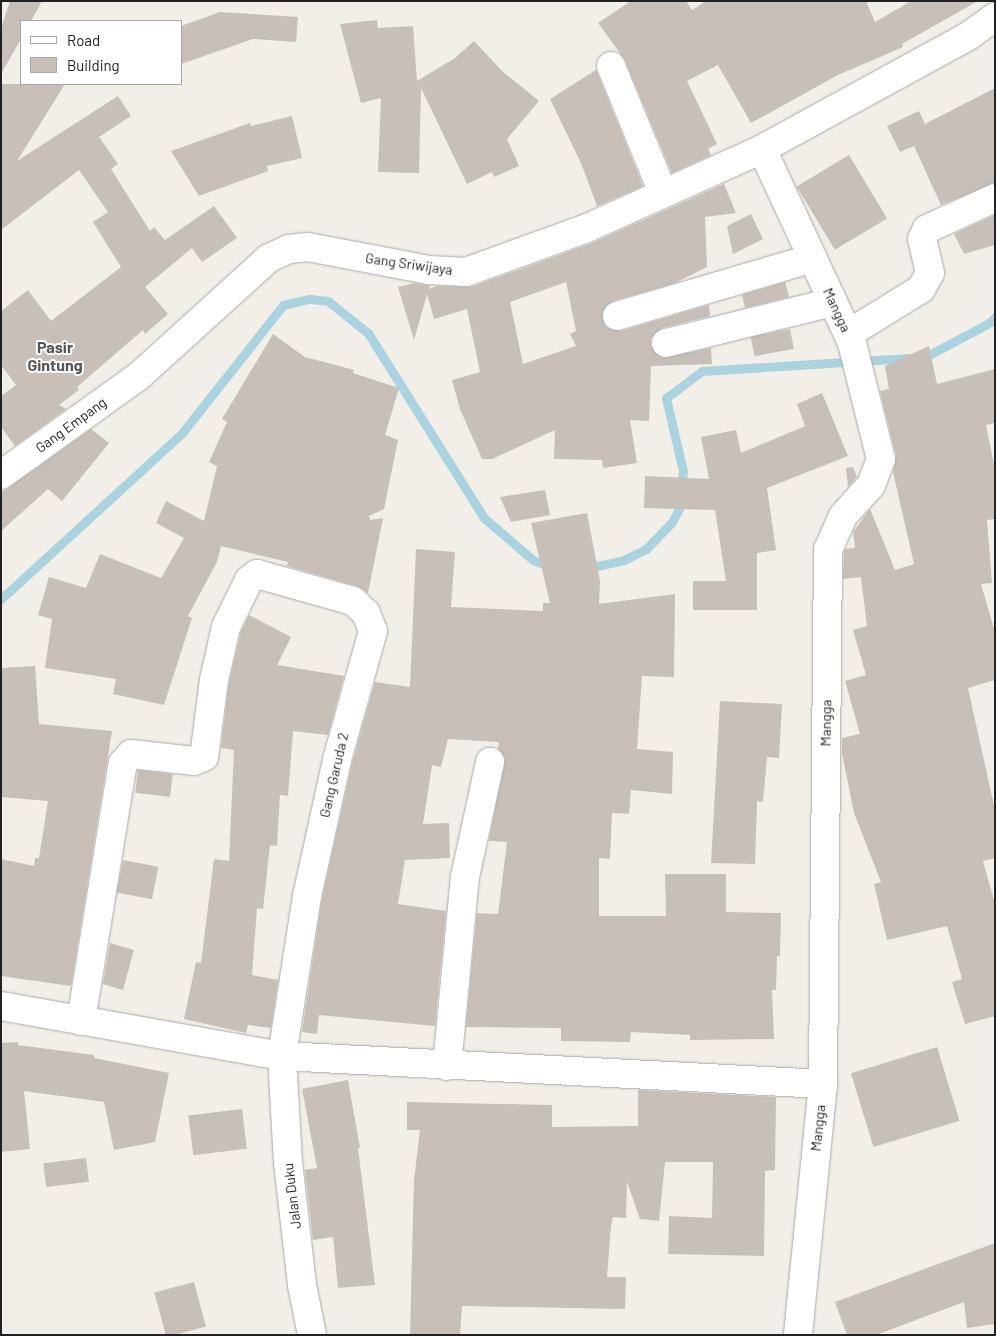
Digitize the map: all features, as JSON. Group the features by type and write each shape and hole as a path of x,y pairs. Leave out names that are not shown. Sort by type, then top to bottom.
{"street":[{"name":"Gang Sriwijaya","path":"140,375 270,258 289,250 308,247 429,270 466,272 585,229 663,192 762,149 970,35 995,17"},
{"path":"611,66 663,192"},
{"name":"Mangga","path":"762,149 850,338 881,460 871,485 844,516 828,549 823,1084 798,1335"},
{"path":"850,338 921,289 930,273 922,239 927,229 995,198"},
{"path":"617,316 813,258"},
{"path":"666,343 833,302"},
{"name":"Gang Empang","path":"1,475 140,375"},
{"name":"Gang Garuda 2","path":"81,1021 123,763 131,754 194,761 204,757 214,680 226,626 249,580 257,574 353,601 366,613 373,631 337,760 307,896 282,1056"},
{"path":"447,1066 465,877 490,762"},
{"path":"1,1006 282,1056 823,1084"},
{"name":"Jalan Duku","path":"282,1056 288,1162 302,1285 312,1335"}],"building":[{"path":"10,1 42,1 32,20 20,20 20,41 1,74 1,28"},
{"path":"631,1 686,1 692,10 706,1 866,1 875,22 911,1 978,1 902,44 903,47 838,75 751,123 718,65 687,81 717,144 708,149 711,155 672,173 625,60 598,23"},
{"path":"220,12 298,17 296,42 253,39 182,64 182,26"},
{"path":"377,20 378,28 413,26 417,81 455,58 474,41 502,71 539,101 507,139 519,166 494,177 492,172 467,184 421,88 419,173 378,172 381,98 361,103 340,24"},
{"path":"596,70 643,186 597,206 581,163 550,99"},
{"path":"1,84 64,85 17,161 118,96 131,116 99,137 118,164 111,169 150,231 154,227 165,240 214,206 237,238 202,262 192,248 145,287 168,314 145,334 143,330 77,387 79,390 59,405 66,409 15,446 1,427 1,396 16,385 1,365 1,311 28,290 51,321 121,267 93,222 108,212 79,170 1,230"},
{"path":"995,88 995,183 941,205 914,146 900,152 887,126 919,111 925,124"},
{"path":"292,116 302,158 267,166 268,171 199,196 171,151 250,123 251,126"},
{"path":"849,155 887,218 835,250 797,186"},
{"path":"724,184 736,213 705,217 707,267 675,283 613,301 602,312 606,327 621,331 709,305 710,316 662,328 651,338 651,347 662,358 711,348 712,364 651,366 649,421 630,420 637,463 603,468 602,460 554,459 555,430 492,459 482,459 460,409 452,380 480,372 467,309 434,319 427,294 414,340 398,287 414,283 430,286 429,289 437,286 471,287 590,244","holes":["566,282 576,331 570,334 576,346 523,364 510,302"]},
{"path":"751,214 763,239 733,254 727,226"},
{"path":"995,215 995,245 964,254 954,234"},
{"path":"785,282 789,297 745,308 742,295"},
{"path":"790,329 794,349 755,356 751,337"},
{"path":"273,334 305,357 354,370 353,373 399,388 385,435 398,440 384,509 369,516 370,520 383,518 368,593 357,586 287,566 288,562 221,546 217,562 188,616 192,618 164,705 113,694 116,679 45,668 52,619 38,615 49,577 86,588 100,554 161,578 184,538 156,523 166,501 204,521 217,466 209,462 227,422 222,419"},
{"path":"929,346 937,384 995,369 995,423 986,425 995,470 995,519 987,520 992,583 981,584 995,632 995,680 968,688 995,810 995,858 983,861 995,904 995,1016 965,1024 952,982 962,979 947,926 887,940 874,884 881,882 854,813 842,753 842,738 860,734 845,681 866,675 853,630 867,626 861,577 843,579 844,552 845,549 855,548 853,532 870,509 895,570 914,564 893,472 896,455 880,391 889,389 885,366"},
{"path":"822,393 848,456 767,488 776,550 757,553 757,610 693,610 693,581 726,581 715,510 644,508 645,476 709,479 701,437 736,430 741,453 805,426 797,404"},
{"path":"91,429 109,443 62,501 48,489 1,531 1,493"},
{"path":"853,467 857,477 848,487 846,468"},
{"path":"545,490 550,515 511,522 500,497"},
{"path":"587,513 600,581 599,604 675,594 674,677 642,676 637,749 673,752 672,794 631,790 629,814 612,813 610,859 599,858 599,916 666,916 665,874 726,874 726,912 781,913 780,956 777,956 776,990 772,990 774,1039 690,1040 690,1035 631,1032 630,1042 561,1041 561,1028 466,1027 477,913 498,914 507,842 489,841 505,758 498,749 499,742 448,739 441,767 432,765 423,824 449,823 450,858 405,860 398,904 446,911 435,1026 319,1015 317,1034 302,1032 322,899 352,764 375,682 410,687 416,549 455,552 451,607 543,611 543,603 550,603 531,523"},
{"path":"249,615 291,637 277,665 344,676 328,735 293,731 288,796 280,795 277,846 270,845 263,909 257,908 252,975 278,980 271,1028 248,1025 246,1033 184,1019 196,962 201,963 214,859 229,861 234,750 221,748 229,683 241,632"},
{"path":"35,666 39,724 112,731 71,986 1,976 1,859 34,866 35,858 39,858 48,801 1,797 1,668"},
{"path":"720,701 782,704 779,758 767,757 763,802 757,801 755,864 711,863"},
{"path":"138,770 173,774 170,797 135,793"},
{"path":"123,860 158,867 152,899 117,892"},
{"path":"110,943 134,950 123,990 103,984"},
{"path":"18,1042 18,1045 94,1055 94,1058 169,1073 155,1142 114,1150 104,1102 24,1091 30,1149 1,1152 1,1043"},
{"path":"937,1047 960,1121 873,1147 851,1073"},
{"path":"348,1080 360,1148 358,1148 375,1285 338,1288 333,1237 313,1240 305,1170 317,1168 302,1089"},
{"path":"638,1090 776,1097 775,1170 765,1171 764,1256 668,1254 669,1216 712,1218 713,1162 665,1162 659,1221 640,1219 627,1182 626,1218 613,1217 607,1277 626,1277 625,1309 462,1306 460,1335 410,1335 414,1180 420,1130 407,1130 407,1102 552,1105 552,1127 638,1126"},
{"path":"242,1109 247,1149 193,1155 188,1116"},
{"path":"86,1158 89,1182 46,1187 43,1163"},
{"path":"995,1243 995,1324 967,1328 964,1302 876,1335 847,1335 835,1302"},
{"path":"194,1282 206,1326 174,1335 166,1335 154,1293"}],"waterway":[{"path":"1,599 182,433 283,305 310,299 328,301 368,333 484,518 533,560 551,567"},
{"path":"587,568 624,560 646,549 672,522 679,509 683,471 666,398 702,371 925,357 989,323 995,317"}],"district":[{"name":"Pasir Gintung","path":"55,356"}]}
